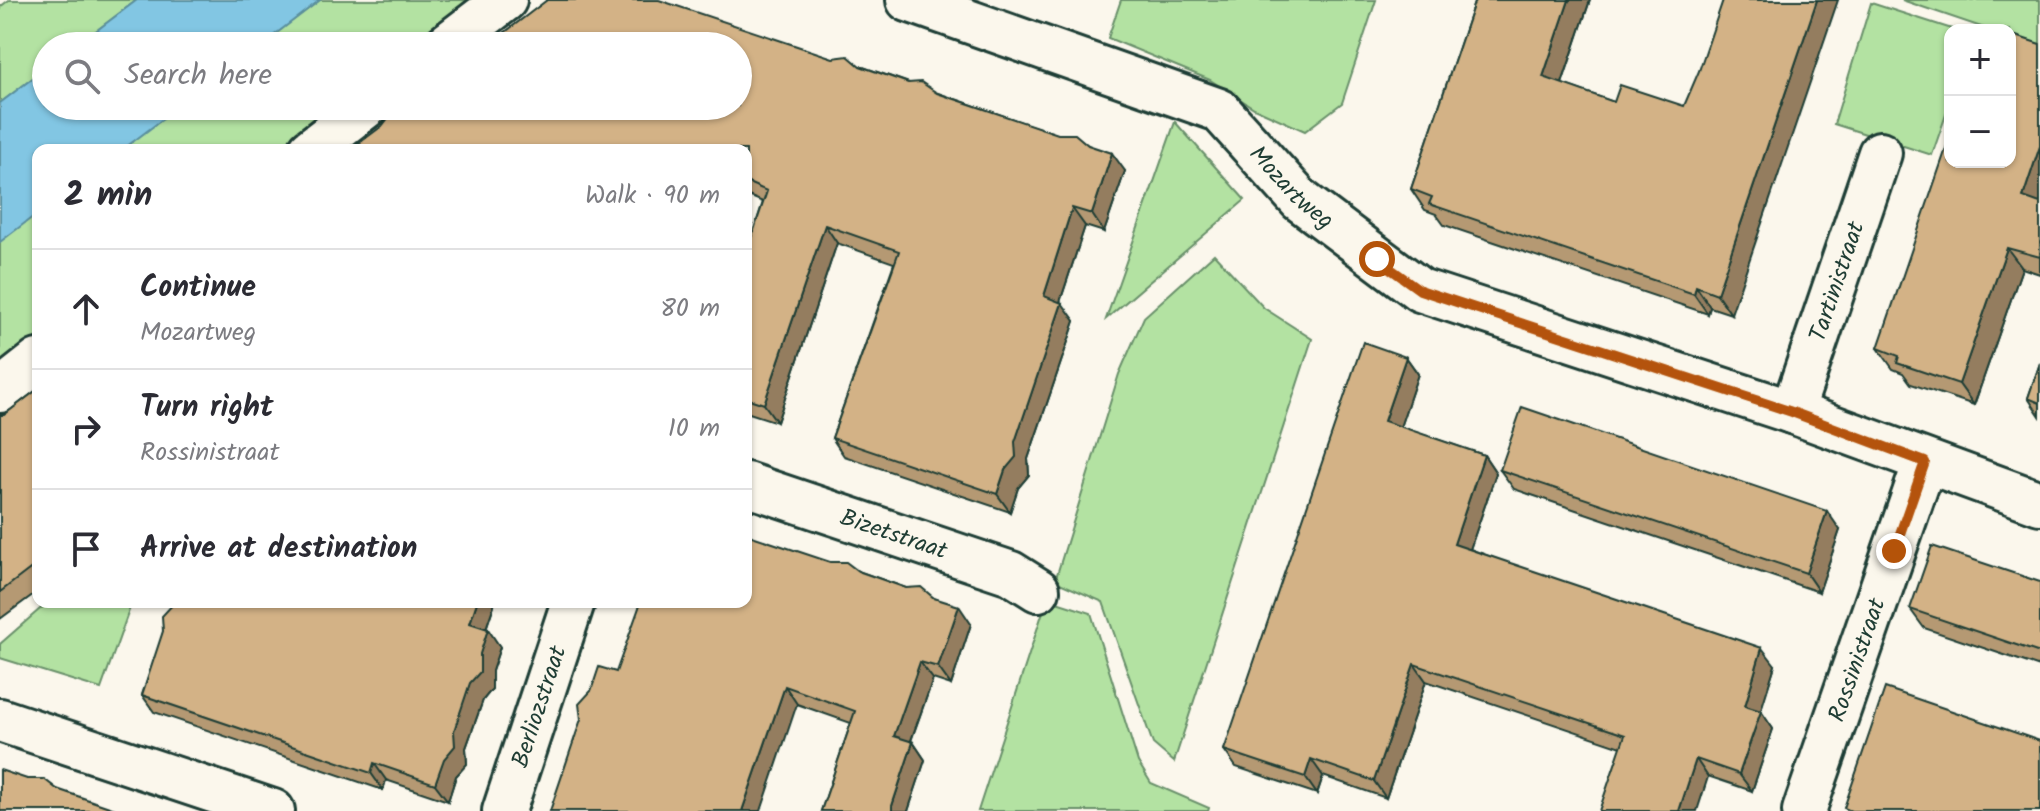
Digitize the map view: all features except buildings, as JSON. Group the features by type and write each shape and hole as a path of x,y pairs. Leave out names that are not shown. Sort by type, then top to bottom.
{"street":[{"path":"463,32 505,0"},
{"name":"Mozartweg","path":"908,0 1219,110 1300,200 1420,290 1792,412 2040,503"},
{"path":"318,144 349,120"},
{"name":"Tartinistraat","path":"1792,412 1880,153"},
{"path":"0,391 32,366"},
{"name":"Rossinistraat","path":"1804,811 1925,462"},
{"name":"Bizetstraat","path":"752,486 1011,573 1038,590"},
{"name":"Berliozstraat","path":"504,811 571,608"},
{"path":"0,720 273,811"}],"green space":[{"path":"9,0 137,0 95,32 32,32 32,79 0,103 0,7"},
{"path":"320,0 476,0 435,32 278,32"},
{"path":"1121,0 1376,0 1342,103 1305,131 1254,108 1210,80 1108,38"},
{"path":"1902,0 2040,0 2040,47 2016,39 2016,24 1972,24"},
{"path":"1871,3 1944,26 1944,120 1932,155 1834,124"},
{"path":"160,120 322,120 292,144 128,144"},
{"path":"1175,122 1245,200 1106,319"},
{"path":"32,216 32,346 0,371 0,240"},
{"path":"1214,254 1264,308 1312,339 1174,762 1153,744 1103,602 1055,581 1119,374 1144,317"},
{"path":"1047,599 1091,613 1138,762 1151,783 1209,808 1208,811 978,811"},
{"path":"41,608 130,608 101,689 0,658 0,644"}],"water":[{"path":"137,0 320,0 278,32 95,32"},
{"path":"32,79 32,120 162,120 130,144 32,144 32,218 0,242 0,103"}],"route":[{"path":"1377,259 1420,290 1792,412 1925,462 1894,551"}]}
